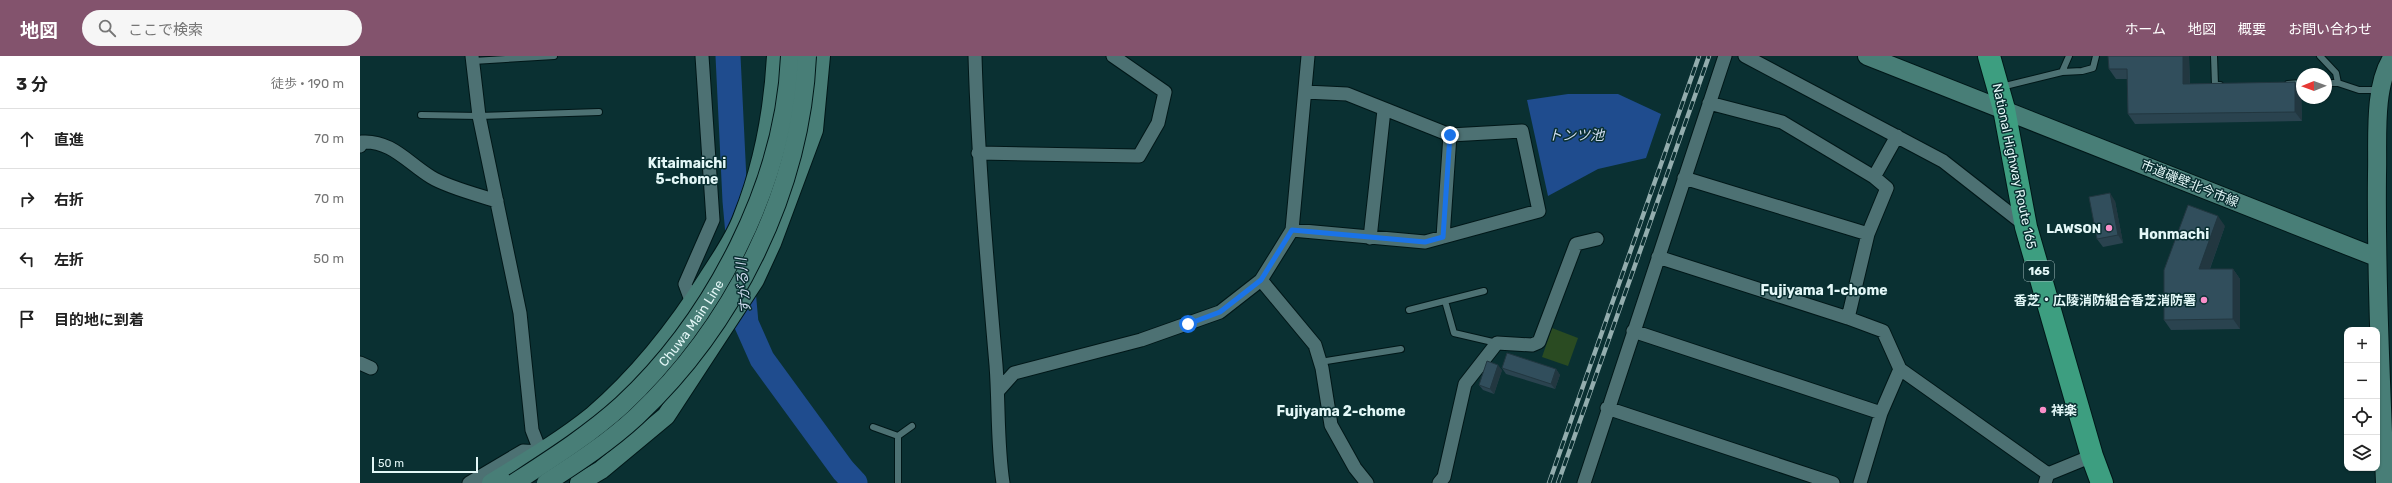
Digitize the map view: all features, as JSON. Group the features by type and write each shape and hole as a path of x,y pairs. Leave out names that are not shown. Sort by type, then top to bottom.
{"highway":[{"name":"National Highway Route 165","path":"1989,56 2004,109 2026,227 2092,456 2102,483"}],"main road":[{"path":"491,483 540,452 591,416 649,361 692,303 719,261 742,219 759,163 774,80 776,56"},
{"name":"Chuwa Main Line","path":"514,483 574,444 622,405 664,361 697,316 734,256 757,203 779,136 790,56"},
{"name":"Chuwa Main Line","path":"546,483 588,456 636,418 678,373 711,331 750,266 774,211 795,144 807,56"},
{"path":"579,483 600,470 666,416 755,280 772,243 814,130 821,56"},
{"name":"市道磯壁北今市線","path":"1867,56 2376,257"},
{"path":"2385,483 2376,257 2378,119 2382,90 2392,58"}],"street":[{"path":"692,303 685,284 713,220 702,56"},
{"path":"975,56 978,153 998,391 1000,462 1003,483"},
{"path":"978,153 1139,156 1158,124 1165,92 1113,56"},
{"path":"998,391 1014,373 1141,340 1220,312 1261,280 1292,230 1308,56"},
{"path":"1584,483 1607,408 1725,56"},
{"path":"1745,56 1943,160 2026,227"},
{"path":"473,58 479,116 520,313 532,430 552,483"},
{"path":"1292,230 1425,242 1539,211 1522,131 1450,135 1347,94 1305,92"},
{"path":"1709,103 1782,122 1874,176 1887,188 1868,234 1848,318"},
{"path":"1370,238 1384,110"},
{"path":"1443,237 1450,135"},
{"path":"1874,176 1897,136"},
{"path":"360,146 362,142 374,141 399,152 432,178 497,201"},
{"path":"1684,178 1868,234"},
{"path":"1443,481 1465,384 1497,343 1532,345 1539,342 1576,244 1597,238"},
{"path":"1658,256 1884,331 1900,369 2047,478 2092,456"},
{"path":"1261,280 1315,345 1320,362 1331,425 1355,468 1367,483"},
{"path":"1633,331 1881,413"},
{"path":"1860,483 1881,413 1900,369"},
{"path":"1607,408 1833,483"},
{"path":"469,483 523,451 540,452"}],"lane":[{"path":"473,58 554,56"},
{"path":"2062,72 2069,56"},
{"path":"1998,88 2062,72 2082,71 2093,68 2096,56"},
{"path":"2214,56 2215,85 2231,84"},
{"path":"2320,56 2336,73 2338,83"},
{"path":"2332,83 2338,83 2359,90 2382,90"},
{"path":"2278,84 2296,84"},
{"path":"421,115 479,116 599,112"},
{"path":"1409,310 1484,292"},
{"path":"1445,301 1454,333 1497,343"},
{"path":"1320,362 1401,349"},
{"path":"898,436 912,426"},
{"path":"873,427 898,436"},
{"path":"898,436 898,483"}],"green space":[{"path":"1552,328 1578,338 1568,366 1542,357"}],"water":[{"name":"トンツ池","path":"1568,94 1618,94 1661,114 1646,158 1598,169 1548,196 1527,100"}],"building":[{"path":"2108,56 2183,56 2183,84 2295,82 2295,112 2128,114 2127,69 2109,69"},
{"path":"2110,193 2118,235 2097,239 2089,197"},
{"path":"2188,205 2218,216 2199,269 2233,269 2233,319 2164,320 2164,270"},
{"path":"1507,353 1556,369 1551,384 1502,368"},
{"path":"1487,361 1498,365 1490,389 1479,385"}],"waterway":[{"name":"すがる川","path":"728,56 735,201 746,323 762,359 843,470 855,483"}],"railway":[{"path":"1549,483 1699,56"},
{"path":"1558,483 1709,56"}],"place":[{"name":"LAWSON","path":"2109,228"},
{"name":"香芝・広陵消防組合香芝消防署","path":"2204,300"},
{"name":"祥楽","path":"2043,410"}],"district":[{"name":"Kitaimaichi 5-chome","path":"687,172"},
{"name":"Honmachi","path":"2174,234"},
{"name":"Fujiyama 1-chome","path":"1824,290"},
{"name":"Fujiyama 2-chome","path":"1341,411"}],"route":[{"path":"1188,324 1220,312 1261,280 1292,230 1425,242 1443,237 1450,135"}]}
